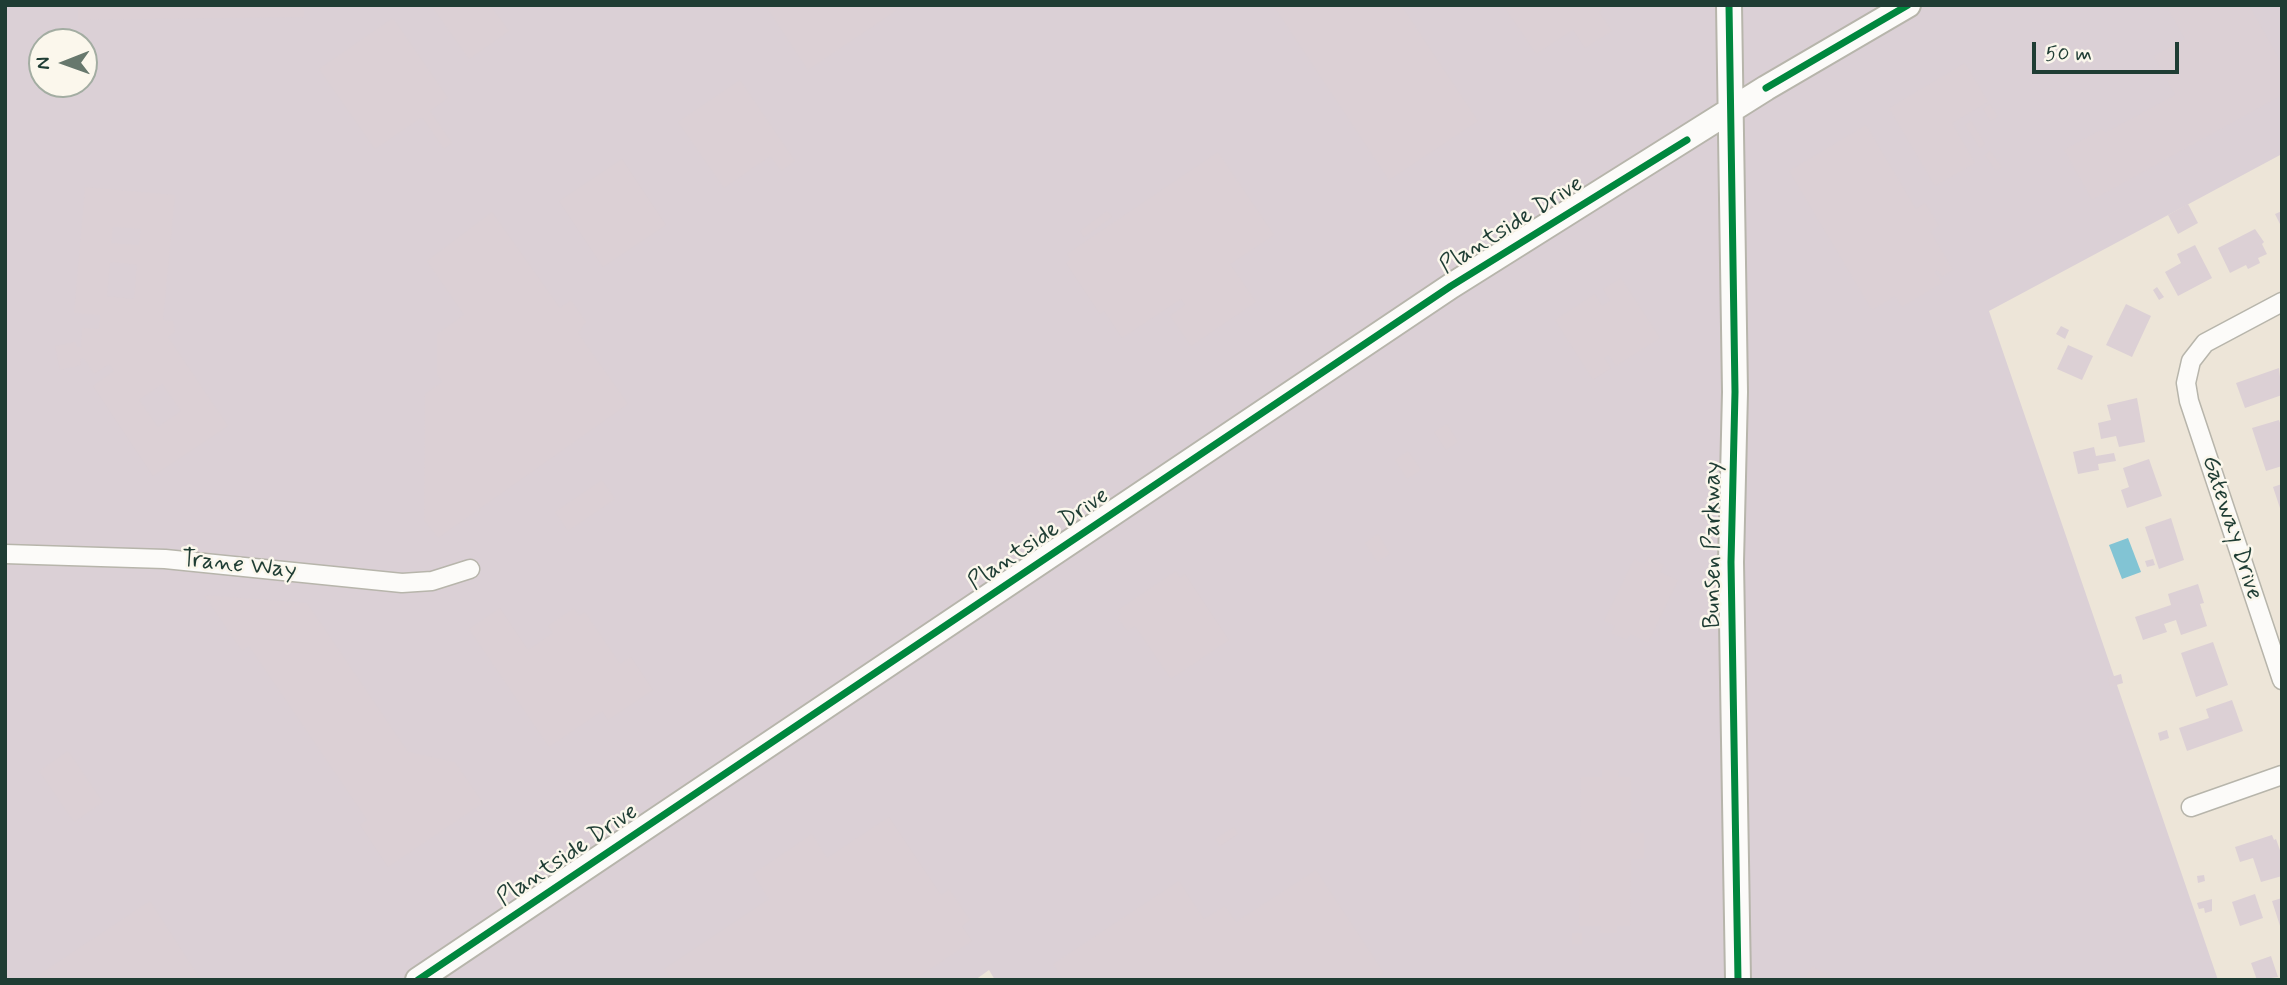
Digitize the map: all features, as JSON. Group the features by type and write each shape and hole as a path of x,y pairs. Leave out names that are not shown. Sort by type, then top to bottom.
{"street":[{"name":"Bunsen Parkway","path":"1729,5 1735,392 1731,562 1738,980"},
{"name":"Plantside Drive","path":"418,980 1451,286 1766,88 1908,5"},
{"name":"Gateway Drive","path":"2282,302 2205,343 2190,361 2186,376 2189,401 2282,680"},
{"name":"Trane Way","path":"5,554 165,559 402,583 432,581 470,569"},
{"path":"2191,807 2282,775"}],"shaded area":[{"path":"5,5 2282,5 2282,154 1989,311 2218,980 995,980 989,970 975,980 5,980"}],"water":[{"path":"2128,538 2141,572 2122,579 2109,545"}],"building":[{"path":"78,5 304,5 304,17 78,20"},
{"path":"431,5 490,5 509,31 469,59"},
{"path":"765,5 894,5 897,10 808,70"},
{"path":"1273,5 1401,5 1478,121 1389,180"},
{"path":"1503,5 1601,5 1603,9 1599,12 1612,31 1585,48 1573,30 1536,54"},
{"path":"2166,5 2249,5 2282,64 2282,95 2092,200 2064,150 2103,129 2105,133 2175,95 2154,56 2185,39"},
{"path":"393,18 448,98 430,111 452,143 444,149 422,117 375,149 319,69"},
{"path":"1965,63 1988,102 1952,123 1975,163 1935,186 1889,108"},
{"path":"740,80 795,161 781,171 770,156 724,188 678,122"},
{"path":"1990,104 1998,117 1990,121 1983,109"},
{"path":"1971,121 1985,144 1980,148 1965,125"},
{"path":"1866,125 1916,209 1925,203 1939,226 1930,231 1953,270 1942,277 1938,270 1935,272 1942,283 1902,307 1895,296 1872,310 1789,171"},
{"path":"1990,151 2002,167 1996,171 1985,155"},
{"path":"1218,152 1274,235 1230,264 1256,302 1191,346 1170,316 1185,305 1181,299 1122,338 1104,311 1100,314 1066,263 1070,259 1067,254"},
{"path":"622,159 666,225 603,267 559,201"},
{"path":"85,187 175,195 163,320 173,321 175,332 168,337 228,426 153,476 93,386 114,371 109,364 94,374 84,358 80,359 81,365 60,370 55,346 76,342 77,347 81,347 82,328 99,329 100,315 74,313","holes":["113,227 141,229 139,245 111,243","110,262 137,265 134,299 107,296","162,384 181,411 158,427 139,400"]},
{"path":"2188,204 2198,223 2178,234 2168,215"},
{"path":"1107,211 1112,217 1084,237 1080,231"},
{"path":"2282,211 2282,228 2275,214"},
{"path":"492,212 560,308 571,300 586,322 578,333 628,404 438,538 424,520 425,394 442,382 437,374 437,334 464,315 427,261"},
{"path":"2255,229 2264,242 2262,244 2267,254 2258,258 2260,263 2248,269 2246,265 2230,273 2218,248"},
{"path":"2195,245 2212,278 2178,296 2165,272 2181,263 2177,254"},
{"path":"1621,278 1660,338 1616,366 1609,355 1604,358 1611,368 1593,380 1555,320 1595,294 1602,306 1610,301 1603,289"},
{"path":"2157,287 2164,297 2159,300 2153,290"},
{"path":"2126,304 2151,316 2132,357 2106,345"},
{"path":"2061,326 2069,330 2065,339 2056,334"},
{"path":"2068,345 2093,356 2082,380 2057,369"},
{"path":"2279,368 2282,395 2245,408 2236,383"},
{"path":"2137,398 2145,442 2119,447 2116,436 2101,439 2098,423 2111,420 2107,405"},
{"path":"2279,420 2282,429 2282,466 2266,471 2252,428"},
{"path":"1447,424 1458,442 1446,450 1434,432"},
{"path":"2094,447 2096,456 2114,453 2116,461 2098,464 2099,470 2078,474 2073,452"},
{"path":"1408,451 1421,470 1407,479 1395,460"},
{"path":"2149,459 2162,496 2127,508 2121,490 2129,487 2123,468"},
{"path":"602,480 615,499 568,531 555,512"},
{"path":"2282,484 2282,511 2281,511 2273,487"},
{"path":"2171,518 2184,560 2159,569 2145,527"},
{"path":"1378,534 1390,554 1377,562 1365,543"},
{"path":"1648,557 1664,565 1660,572 1678,580 1648,643 1630,634 1627,640 1611,633 1615,626 1604,621 1634,559 1645,564"},
{"path":"2153,559 2155,565 2147,567 2145,561"},
{"path":"1176,571 1180,578 1185,574 1229,640 1171,679 1135,626 1127,631 1118,618 1121,615 1118,610"},
{"path":"2198,584 2204,603 2200,604 2207,626 2181,635 2176,620 2164,624 2167,632 2143,640 2135,617 2171,605 2168,594"},
{"path":"204,595 307,603 408,752 455,762 483,803 388,867 360,825 367,820 249,646 242,651"},
{"path":"500,608 528,650 553,633 548,626 574,608 579,616 585,612 620,664 631,657 653,690 608,720 602,711 549,747 469,629"},
{"path":"2213,642 2228,685 2196,697 2181,653"},
{"path":"2121,674 2123,683 2110,687 2108,678"},
{"path":"2232,700 2243,731 2187,751 2179,728 2209,718 2206,709"},
{"path":"2167,730 2169,738 2160,741 2158,733"},
{"path":"68,751 103,802 74,822 39,771"},
{"path":"1602,770 1619,770 1618,777 1631,777 1630,833 1644,833 1644,859 1631,859 1630,926 1617,926 1617,933 1600,933 1601,926 1579,926 1581,777 1602,777"},
{"path":"889,817 941,895 949,889 970,920 962,926 972,941 914,980 672,980 664,969 769,899 753,874 812,834 827,858"},
{"path":"1234,827 1238,834 1220,846 1215,839"},
{"path":"2272,835 2282,856 2282,876 2261,882 2253,858 2240,862 2235,847"},
{"path":"1316,870 1384,973 1374,980 1063,980 1053,964 1179,881 1204,919 1225,906 1236,922"},
{"path":"2204,875 2205,881 2198,883 2197,876"},
{"path":"2255,894 2263,918 2240,926 2232,902"},
{"path":"2282,898 2282,929 2281,929 2272,901"},
{"path":"2212,899 2212,911 2205,913 2204,908 2199,909 2197,903"},
{"path":"150,901 201,980 31,980"},
{"path":"1572,933 1582,933 1582,944 1572,944"},
{"path":"2271,956 2278,977 2257,980 2251,963"},
{"path":"1812,966 1837,980 1805,980"}],"cycle path":[{"path":"1729,5 1735,392 1731,562 1738,980"},
{"path":"1766,88 1908,5"},
{"path":"418,980 1451,286 1687,140"}]}
